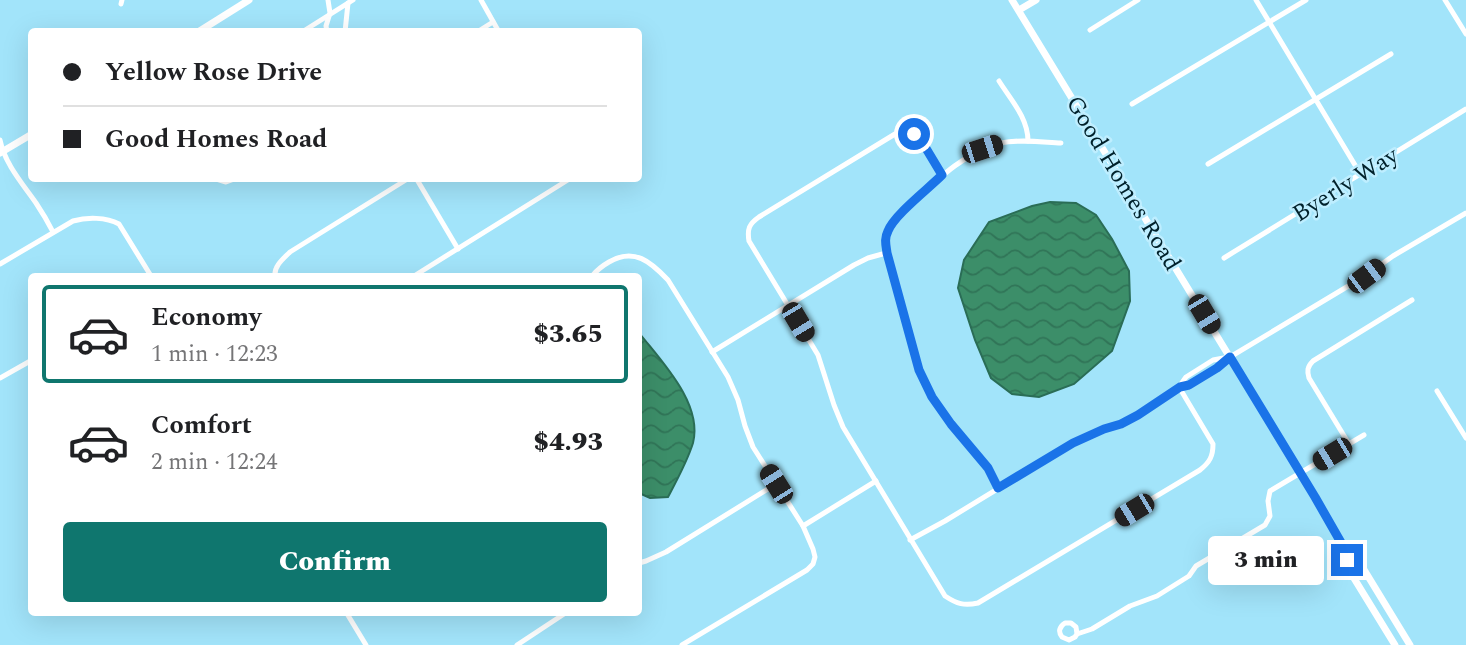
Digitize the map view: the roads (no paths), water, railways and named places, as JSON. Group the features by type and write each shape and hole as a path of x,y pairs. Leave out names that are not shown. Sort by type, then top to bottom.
{"street":[{"path":"204,28 249,0"},
{"path":"326,28 330,13 328,0"},
{"path":"481,0 497,28"},
{"name":"Good Homes Road","path":"1012,0 1343,546 1363,568 1410,645"},
{"path":"1019,10 1036,0"},
{"path":"1090,30 1138,0"},
{"path":"1256,0 1361,175"},
{"path":"1132,104 1306,0"},
{"path":"1445,0 1466,34"},
{"path":"308,28 349,1"},
{"path":"346,28 349,1"},
{"path":"484,28 494,22"},
{"path":"1209,164 1391,54"},
{"path":"999,82 1024,121 1028,141"},
{"name":"Byerly Way","path":"1224,258 1466,109"},
{"path":"942,175 921,140 905,131 895,134 751,222 747,231 749,242 818,355 843,427 945,596 965,606 978,603 1208,463 1213,454 1213,444 1180,387"},
{"path":"1,152 28,136"},
{"path":"0,140 1,152 53,232"},
{"path":"998,488 988,468 932,397 919,370 885,239 888,228 896,219 942,175 982,149 1003,143 1028,141 1061,143"},
{"path":"275,273 280,261 290,252 403,182"},
{"path":"418,182 458,249"},
{"path":"419,273 565,182"},
{"path":"910,540 1073,443 1138,415 1180,387 1186,377 1195,371 1213,360 1230,357 1466,213"},
{"path":"0,264 82,218 119,223 149,273"},
{"path":"712,352 854,265 887,253"},
{"path":"594,273 614,259 631,255 644,259 668,280 728,377 753,447 803,526 815,557 807,570 682,645"},
{"path":"1349,444 1309,378 1309,365 1412,300"},
{"path":"0,377 28,362"},
{"path":"1437,391 1466,438"},
{"path":"1077,634 1092,629 1129,606 1157,596 1189,576 1196,566 1265,525 1270,516 1270,491 1364,435"},
{"path":"803,526 876,481"},
{"path":"642,562 666,552 776,484"},
{"name":"Good Homes Road","path":"1343,546 1352,575 1395,645"},
{"path":"348,616 366,645"},
{"path":"517,645 561,616"}],"water":[{"path":"1050,202 1076,203 1096,215 1129,271 1130,301 1112,351 1074,384 1039,397 1012,394 991,378 958,288 964,260 989,222"},
{"path":"642,337 678,384 692,413 694,428 693,443 668,497 650,498 642,494"}]}
